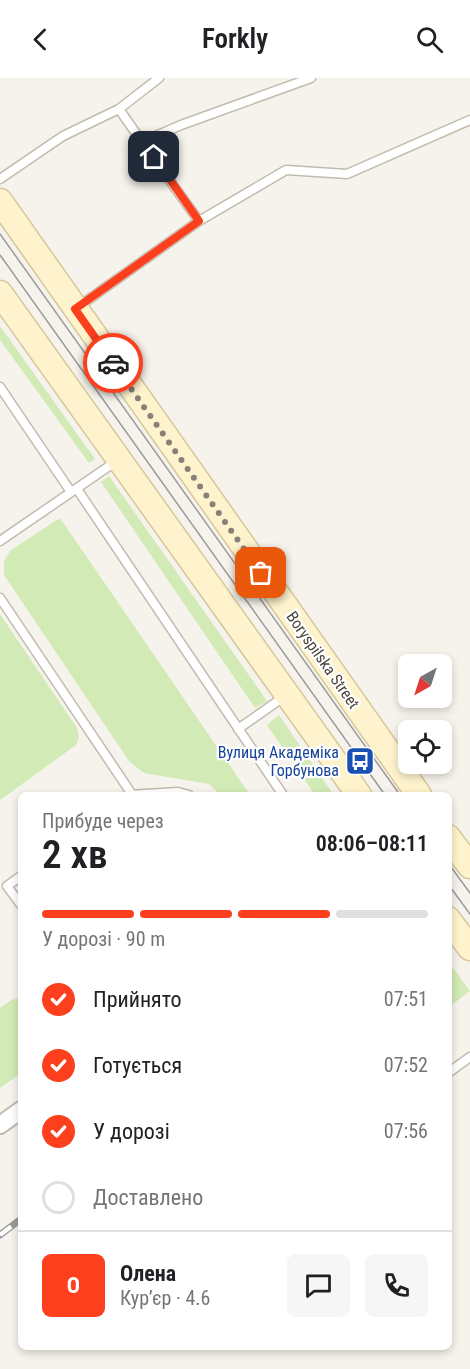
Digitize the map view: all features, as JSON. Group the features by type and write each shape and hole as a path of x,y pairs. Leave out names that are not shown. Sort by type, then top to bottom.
{"main road":[{"name":"Boryspilska Street","path":"0,201 416,792"},
{"path":"3,302 357,792"},
{"path":"452,842 470,866"},
{"path":"452,924 470,948"}],"street":[{"path":"0,1125 18,1112"}],"lane":[{"path":"0,179 63,136 119,109 159,78"},
{"path":"142,141 312,78"},
{"path":"119,109 199,221"},
{"path":"75,309 199,221 286,170 347,174 470,120"},
{"path":"0,387 74,490 281,792"},
{"path":"0,541 118,460"},
{"path":"0,598 129,792"},
{"path":"238,729 288,694"},
{"path":"18,878 7,886 18,901"},
{"path":"452,1070 470,1057"}],"green space":[{"path":"0,326 95,459 89,463 0,340"},
{"path":"109,476 267,701 255,708 101,482"},
{"path":"60,518 248,792 217,792 209,784 144,773 129,761 4,575 4,561 11,550"},
{"path":"0,614 77,728 79,737 76,745 0,800"},
{"path":"279,715 332,792 313,792 267,725"},
{"path":"452,966 470,991 452,1005"},
{"path":"18,999 18,1075 0,1088 0,1008 11,1000"}],"tram line":[{"path":"0,234 398,792"},
{"path":"0,255 383,792"},
{"path":"452,868 470,893"},
{"path":"452,889 470,914"}],"railway":[{"path":"0,1235 18,1221"}],"way so far":[{"path":"113,363 261,573"}],"place":[{"name":"Вулиця Академіка Горбунова","path":"360,761"}],"route":[{"path":"113,363 75,309 199,221 154,157"}]}
